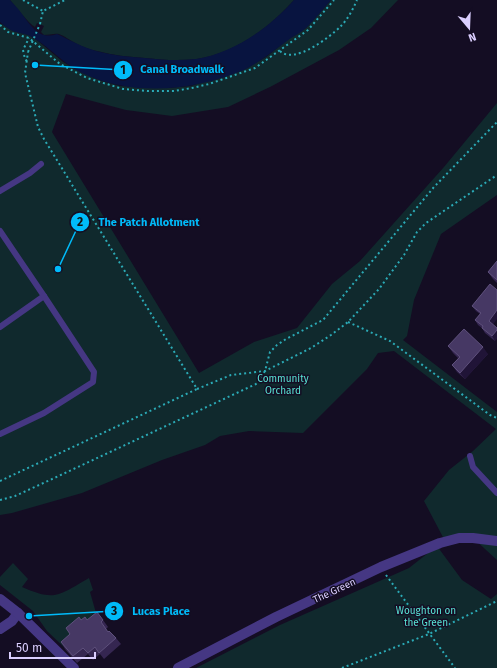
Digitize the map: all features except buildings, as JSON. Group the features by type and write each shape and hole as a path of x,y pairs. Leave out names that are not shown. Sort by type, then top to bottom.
{"street":[{"name":"The Green","path":"178,668 276,617 381,567 452,539 473,538 497,541"},
{"path":"0,599 18,613 74,668"},
{"path":"0,629 12,621 18,613"}],"lane":[{"path":"0,191 30,173 41,164"},
{"path":"0,231 94,372 93,382 44,413 0,434"},
{"path":"0,326 44,296"},
{"path":"470,456 473,467 497,493"}],"path":[{"path":"23,0 43,11"},
{"path":"43,11 65,0"},
{"path":"0,25 8,32 29,38 60,64 110,86 123,89 147,91 174,90 209,84 255,68 308,30 334,0"},
{"path":"280,51 289,56 296,55 320,43 341,26 353,10 357,0"},
{"path":"43,11 40,24 28,52 25,73 38,127 197,389"},
{"path":"27,60 25,59 23,50 29,38"},
{"path":"0,500 22,493 246,390 256,384 265,371 270,352 278,344 322,320 434,187 497,122"},
{"path":"0,481 197,389 231,375 265,371 311,348 348,322 379,289 404,255 417,232 426,223 497,175"},
{"path":"348,322 390,341 490,415 497,418"},
{"path":"381,567 455,668"},
{"path":"342,668 430,634 497,601"}],"green space":[{"path":"10,0 294,0 274,20 238,45 211,56 197,59 178,60 109,54 84,47 59,34 44,35 41,32 44,26 37,23 35,27 32,25"},
{"name":"Community Orchard","path":"331,0 398,0 371,28 339,50 270,87 228,107 172,116 126,110 66,94 52,132 199,373 254,342 297,328 332,284 360,261 444,167 497,103 497,195 441,234 414,300 407,336 403,340 497,412 497,560 473,538 445,541 424,501 449,470 473,451 496,429 394,351 378,353 367,369 303,433 249,431 220,436 205,445 162,460 82,493 0,515 0,24 13,31 29,35 63,62 102,81 120,86 168,88 191,86 245,69 266,57 291,37 306,28"},
{"name":"Woughton on the Green","path":"437,546 462,580 491,599 497,594 497,668 196,668 280,625 409,568"},
{"path":"13,563 28,579 22,587 33,592 43,594 50,595 64,592 89,578 93,590 90,592 96,613 70,635 65,648 47,631 33,611 0,585 0,577"}],"shaded area":[{"path":"0,0 10,0 33,28 41,34 57,34 86,48 108,54 177,60 196,59 210,56 237,45 262,29 294,0 331,0 305,29 244,70 204,83 184,87 142,88 122,86 102,81 82,73 37,40 28,35 11,30 0,22"}],"place":[{"name":"Canal Broadwalk","path":"35,65"},
{"name":"The Patch Allotment","path":"58,269"},
{"name":"Lucas Place","path":"29,616"}]}
